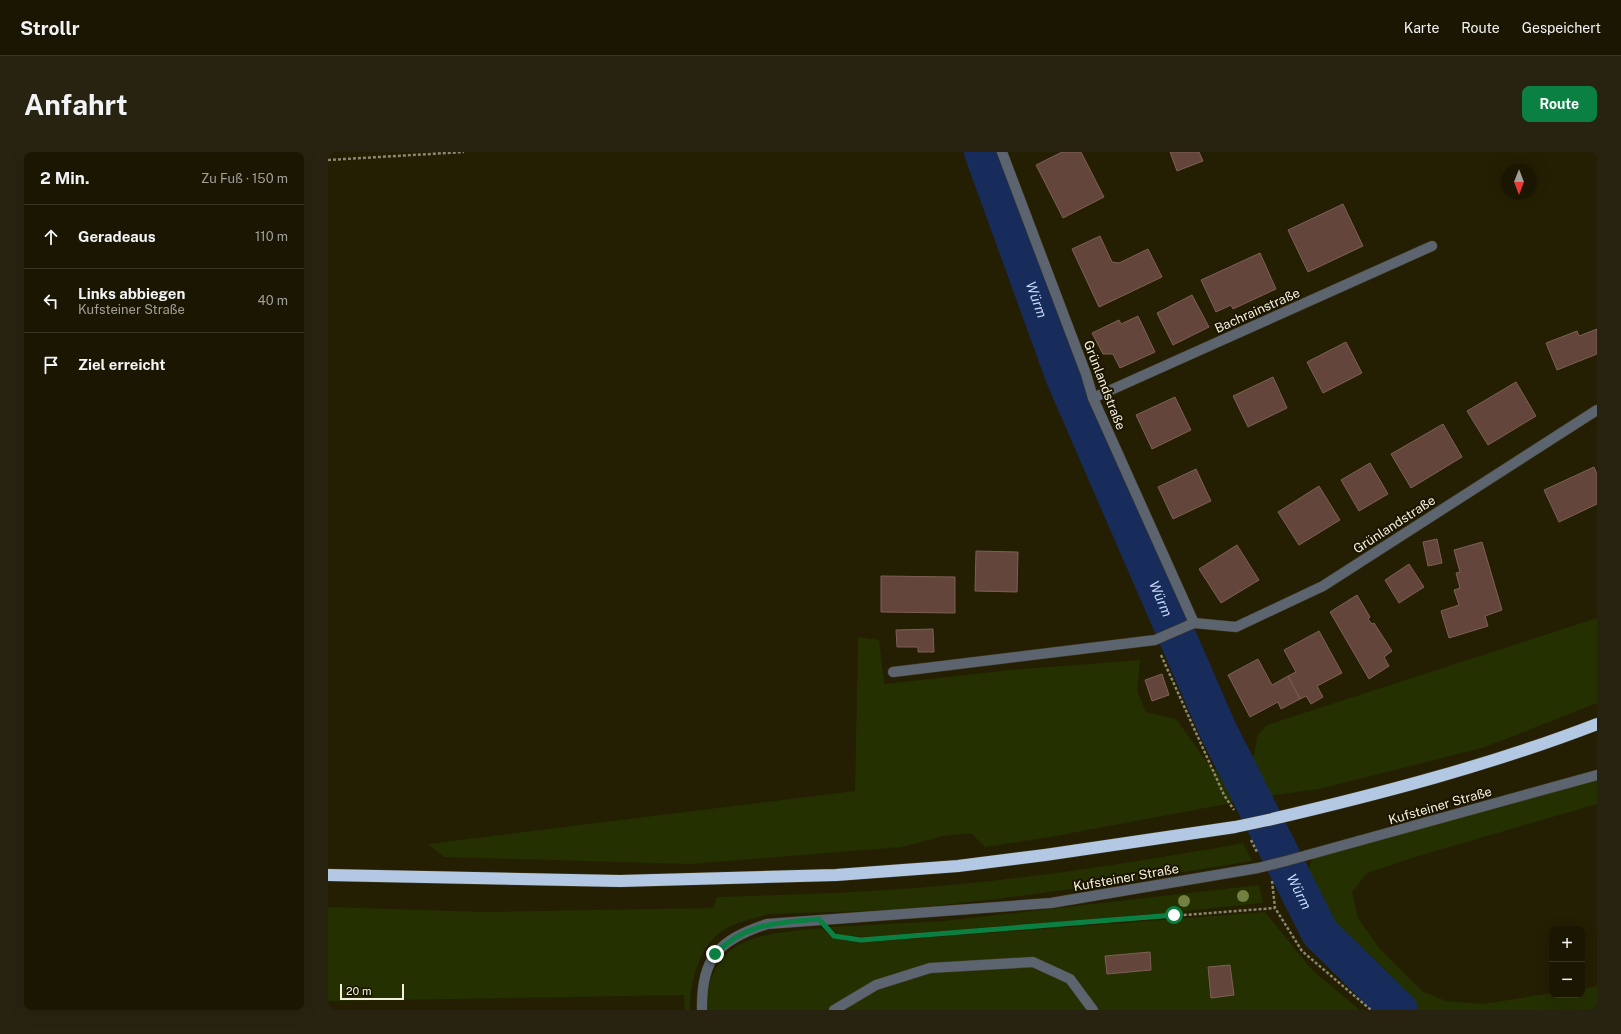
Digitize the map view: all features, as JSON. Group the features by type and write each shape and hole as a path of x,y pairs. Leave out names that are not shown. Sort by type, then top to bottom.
{"highway":[{"path":"328,875 620,881 836,875 958,866 1235,827 1268,820 1370,796 1460,769 1597,724"}],"street":[{"name":"Grünlandstraße","path":"1002,152 1094,398 1194,623"},
{"name":"Bachrainstraße","path":"1094,398 1432,246"},
{"name":"Grünlandstraße","path":"893,672 1155,640 1194,623 1236,627 1322,586 1597,410"},
{"name":"Kufsteiner Straße","path":"702,1010 701,994 706,968 715,954 726,942 741,933 767,924 1051,903 1258,868 1286,862 1597,775"},
{"path":"834,1010 876,985 930,968 1033,962 1070,979 1093,1010"}],"path":[{"path":"328,160 464,152"},
{"path":"819,919 834,936 861,940 1275,908"}],"green space":[{"path":"1597,618 1597,703 1485,747 1319,789 1275,795 1050,837 985,847 971,833 943,836 902,847 690,864 444,857 428,844 855,791 858,637 879,640 884,684 1010,670 1140,660 1137,691 1146,712 1176,719 1213,770 1251,762 1255,751 1257,736 1267,725"},
{"path":"1597,775 1597,804 1418,856 1367,873 1352,892 1358,918 1380,949 1422,991 1446,1001 1483,1004 1549,993 1549,998 1585,998 1585,988 1597,986 1597,1010 1399,1010 1320,933 1300,892 1314,854"},
{"path":"1243,843 1252,861 1045,893 962,903 901,909 769,914 745,921 720,932 704,951 695,973 690,998 690,1010 685,1010 684,995 328,1001 328,907 483,912 713,908 717,897 792,895 917,888 999,880 1080,870"},
{"path":"1259,885 1263,903 1167,913 867,937 839,935 829,927 944,921"},
{"path":"1265,912 1312,970 1360,1010 707,1010 710,985 717,966 728,953 742,943 779,933 822,928 827,933 838,939 870,942"}],"building":[{"path":"1062,152 1081,152 1104,197 1063,218 1036,165"},
{"path":"1170,152 1199,152 1203,161 1177,171"},
{"path":"1343,204 1363,246 1308,272 1288,230"},
{"path":"1100,236 1112,262 1119,263 1148,249 1162,277 1099,307 1072,249"},
{"path":"1260,253 1276,289 1233,309 1231,305 1216,312 1201,280"},
{"path":"1192,295 1209,327 1173,345 1157,313"},
{"path":"1138,316 1155,352 1120,368 1113,354 1103,354 1092,333 1119,320 1121,324"},
{"path":"1597,329 1597,354 1557,370 1546,343 1577,331 1579,336"},
{"path":"1346,342 1362,373 1323,393 1307,362"},
{"path":"1273,377 1287,408 1248,427 1233,396"},
{"path":"1516,382 1536,416 1488,445 1467,411"},
{"path":"1175,397 1191,430 1152,449 1136,415"},
{"path":"1443,424 1462,457 1411,488 1391,454"},
{"path":"1370,463 1388,494 1359,511 1341,480"},
{"path":"1594,467 1597,474 1597,504 1559,522 1544,490"},
{"path":"1196,469 1211,501 1173,519 1158,487"},
{"path":"1319,486 1340,520 1299,545 1278,512"},
{"path":"1437,539 1442,563 1428,566 1423,542"},
{"path":"1482,542 1502,610 1485,616 1488,626 1449,638 1441,611 1459,605 1454,590 1460,588 1456,573 1460,572 1454,550"},
{"path":"1237,545 1259,580 1221,603 1199,569"},
{"path":"976,551 1018,552 1017,592 975,591"},
{"path":"1409,564 1424,587 1399,603 1385,580"},
{"path":"881,576 955,577 955,613 881,612"},
{"path":"1357,595 1370,617 1368,619 1372,624 1374,623 1392,651 1384,657 1389,666 1369,679 1330,612"},
{"path":"933,629 934,652 918,652 918,647 897,647 896,630"},
{"path":"1319,631 1342,673 1317,686 1323,697 1311,704 1306,696 1300,699 1288,676 1296,672 1284,650"},
{"path":"1258,659 1272,685 1288,676 1300,699 1281,709 1278,702 1250,717 1228,675"},
{"path":"1162,674 1169,695 1152,701 1145,680"},
{"path":"1150,952 1151,970 1107,974 1105,956"},
{"path":"1230,965 1234,995 1211,998 1208,967"}],"waterway":[{"name":"Würm","path":"983,152 1065,378 1217,728 1320,933 1399,1010"}],"route":[{"path":"715,954 726,942 741,933 767,924 819,919 834,936 861,940 1174,915"}]}
